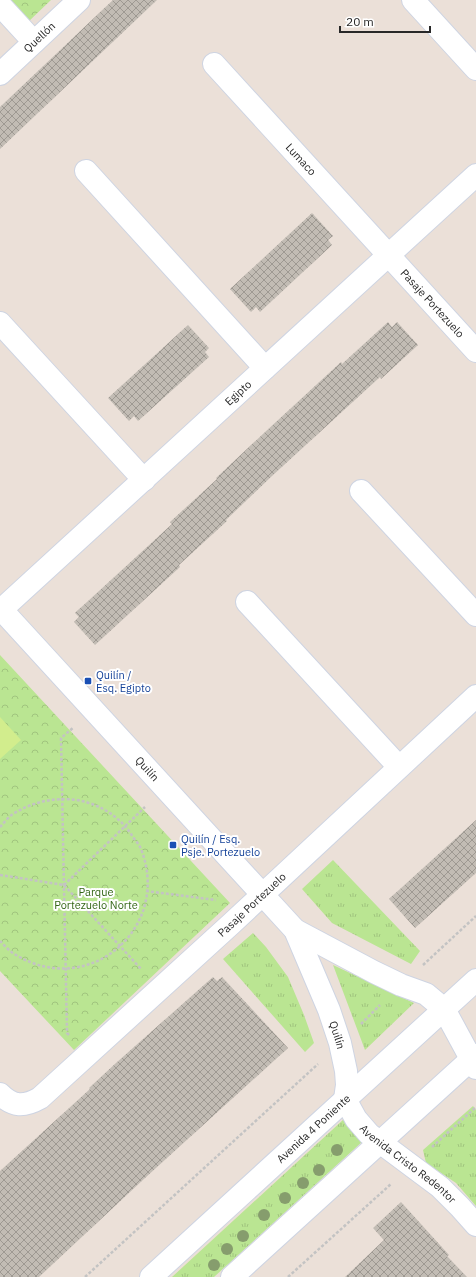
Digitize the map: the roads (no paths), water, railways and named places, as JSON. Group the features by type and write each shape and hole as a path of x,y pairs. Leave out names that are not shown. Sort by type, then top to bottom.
{"street":[{"name":"Quellón","path":"0,74 79,0"},
{"path":"413,0 476,69"},
{"path":"0,6 34,42"},
{"name":"Lumaco","path":"214,64 388,255"},
{"path":"86,171 265,368"},
{"name":"Egipto","path":"0,610 476,176"},
{"name":"Pasaje Portezuelo","path":"388,255 476,351"},
{"path":"0,323 144,480"},
{"path":"361,491 476,615"},
{"path":"247,602 399,767"},
{"name":"Quilín","path":"0,610 295,930 329,1010 340,1043 346,1070 347,1085 345,1099"},
{"name":"Pasaje Portezuelo","path":"0,1094 14,1104 22,1105 32,1103 40,1098 476,696"},
{"name":"Quilín","path":"295,930 401,985 426,994 444,1008"},
{"name":"Avenida 4 Poniente","path":"151,1277 476,980"},
{"path":"232,1277 379,1142 475,1060 444,1008"},
{"name":"Avenida Cristo Redentor","path":"345,1099 356,1118 369,1134 440,1188 476,1225"}],"place":[{"name":"Quilín / Esq. Egipto","path":"88,681"},
{"name":"Quilín / Esq. Psje. Portezuelo","path":"173,845"}],"park label":[{"name":"Parque Portezuelo Norte","path":"96,898"}]}
